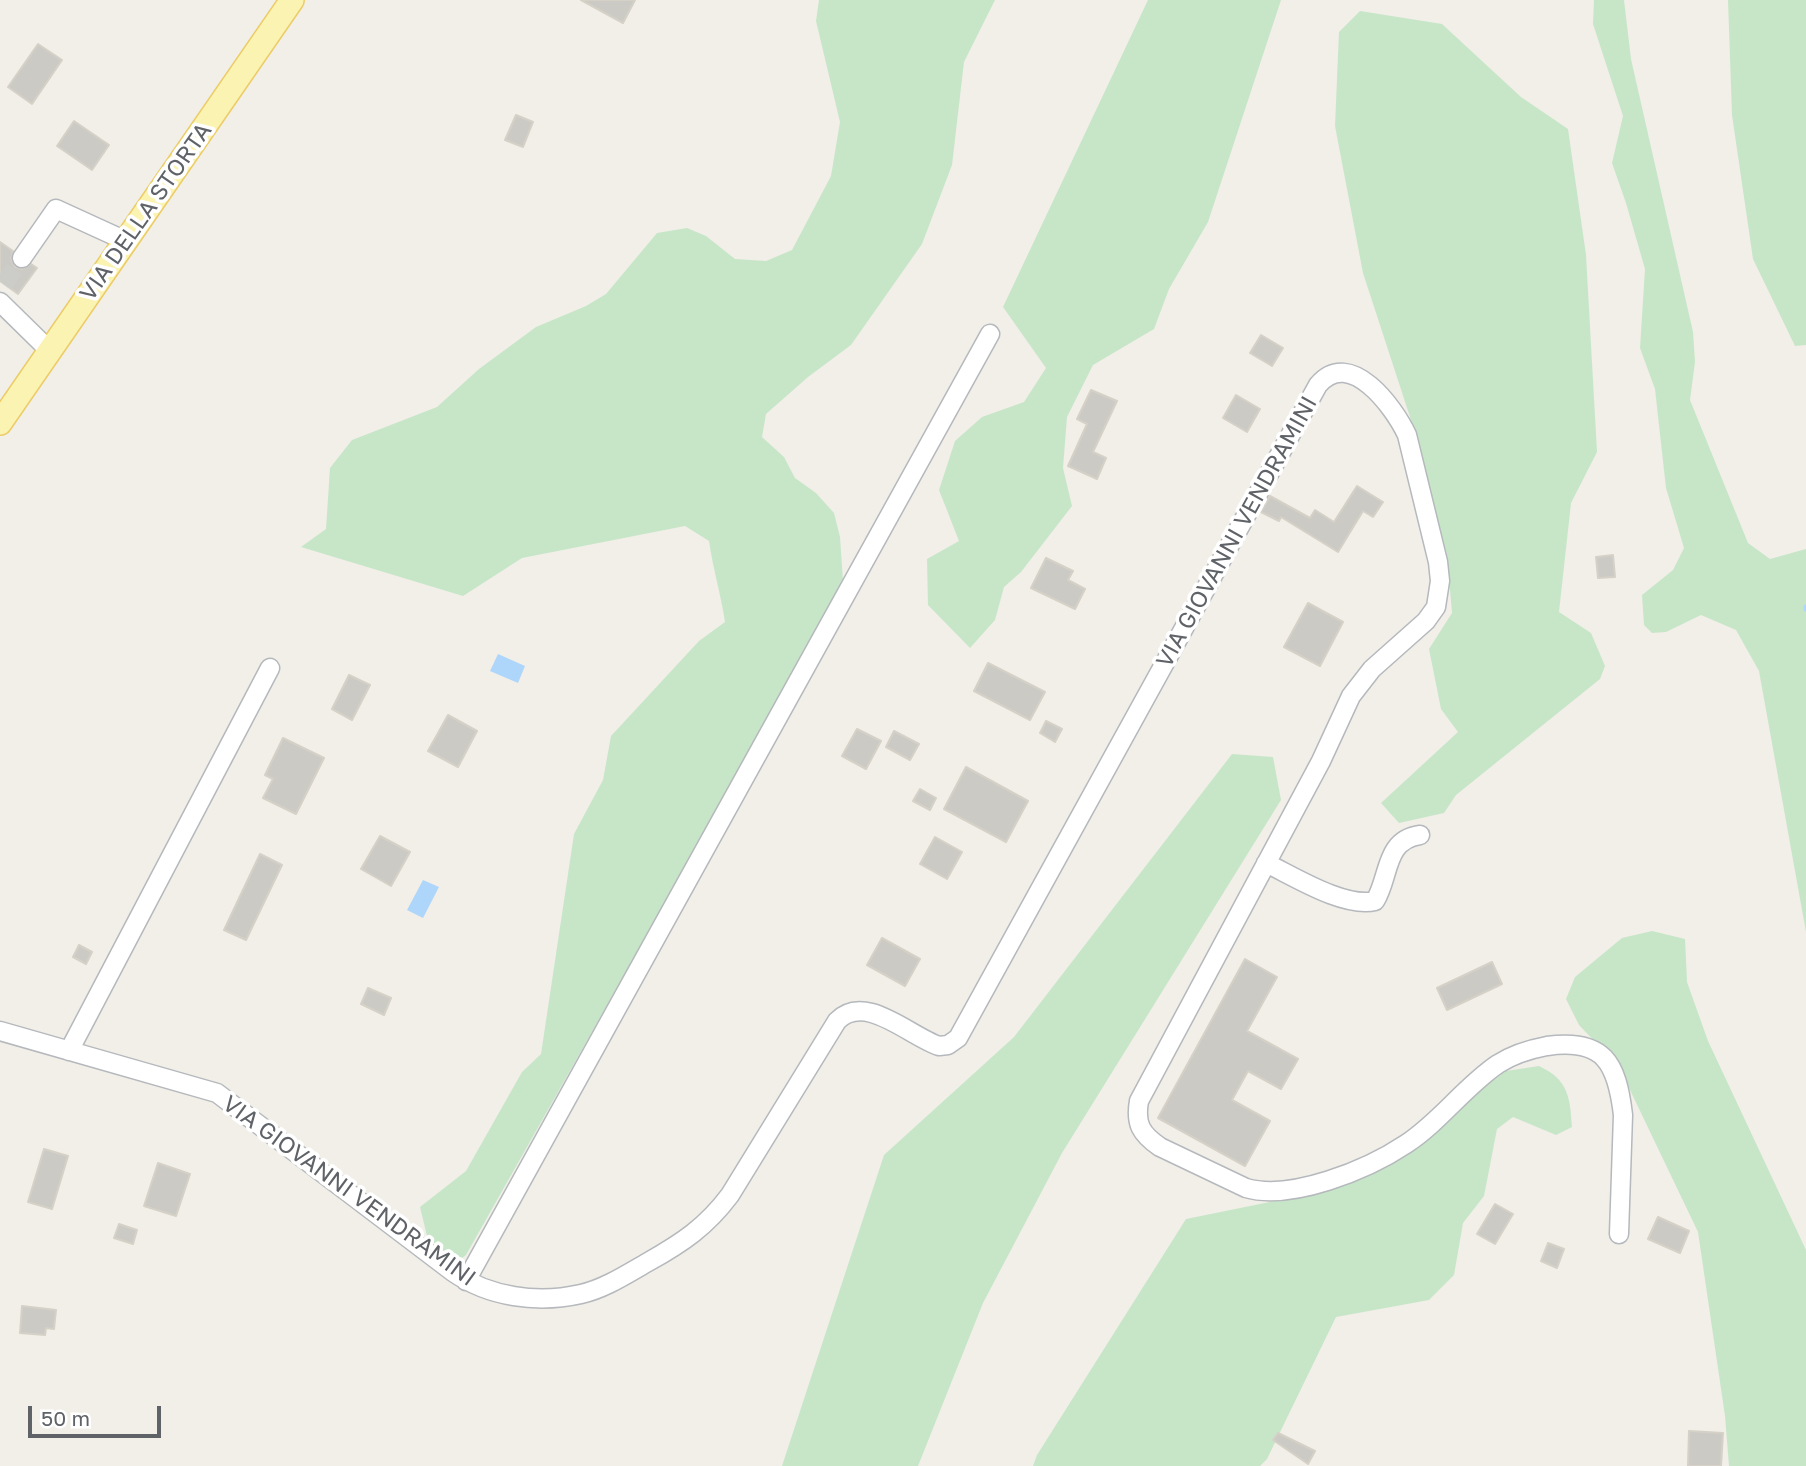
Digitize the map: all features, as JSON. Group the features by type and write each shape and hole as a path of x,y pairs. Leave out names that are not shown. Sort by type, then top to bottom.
{"main road":[{"name":"VIA DELLA STORTA","path":"0,424 292,0"}],"street":[{"path":"22,258 56,209 126,240"},
{"path":"1,292 50,351"},
{"path":"466,1281 990,334"},
{"name":"VIA GIOVANNI VENDRAMINI","path":"0,1031 217,1093 466,1281 498,1293 544,1298 582,1294 634,1270 691,1237 711,1219 730,1195 837,1021 845,1013 860,1010 875,1013 939,1046 948,1045 958,1038 1318,385 1332,374 1346,374 1355,376 1379,393 1400,419 1407,435 1436,553 1439,595 1436,607 1429,617 1372,669 1351,696 1321,761 1139,1101 1139,1128 1160,1147 1246,1188 1271,1193 1297,1190 1326,1181 1398,1149 1427,1128 1479,1078 1500,1062 1540,1048 1580,1045 1598,1052 1605,1059 1619,1086 1623,1115 1619,1234"},
{"path":"69,1051 270,668"},
{"path":"1266,863 1346,900 1364,904 1374,901 1380,892 1390,857 1401,843 1408,837 1420,835"}],"green space":[{"path":"819,0 995,0 964,62 952,165 922,244 851,345 808,377 766,414 762,437 784,457 795,478 816,493 834,513 840,537 843,581 830,610 466,1255 456,1263 427,1236 420,1207 466,1171 522,1072 541,1054 574,834 603,780 611,736 699,641 725,622 709,541 685,526 522,558 463,596 301,547 326,529 330,468 352,440 437,407 479,369 536,327 586,306 606,294 657,233 687,228 706,236 735,259 766,261 792,250 831,176 840,122 816,21"},
{"path":"1148,0 1281,0 1208,222 1169,289 1154,329 1093,365 1067,417 1063,468 1072,506 1021,572 1004,587 995,620 970,648 928,605 927,559 959,541 939,490 955,441 982,417 1024,402 1046,368 1003,307"},
{"path":"1594,0 1624,0 1631,59 1693,332 1695,362 1690,400 1748,543 1770,559 1806,549 1806,932 1759,671 1736,630 1701,615 1666,632 1652,633 1644,625 1642,595 1673,570 1684,548 1666,488 1655,389 1640,348 1645,269 1612,163 1623,116 1593,24"},
{"path":"1728,0 1806,0 1806,345 1795,346 1753,259 1732,115"},
{"path":"1360,11 1442,24 1521,97 1568,129 1586,255 1597,452 1571,503 1559,612 1591,633 1605,666 1600,679 1456,795 1444,813 1399,823 1381,803 1458,732 1441,709 1429,649 1452,613 1447,555 1410,417 1363,273 1335,126 1339,32"},
{"path":"1232,754 1273,757 1281,800 1062,1153 983,1303 918,1466 782,1466 884,1155 1014,1037"},
{"path":"1652,931 1685,939 1687,982 1708,1041 1806,1250 1806,1466 1729,1466 1725,1416 1698,1232 1619,1067 1579,1025 1566,999 1575,977 1622,938"},
{"path":"1539,1066 1557,1077 1566,1091 1572,1127 1556,1135 1513,1117 1497,1129 1484,1196 1463,1223 1454,1275 1429,1300 1336,1317 1267,1459 1260,1466 1033,1466 1037,1455 1186,1219 1329,1190 1407,1155 1478,1092 1506,1071"}],"water":[{"path":"498,654 525,666 518,683 490,671"},
{"path":"423,880 439,887 423,918 407,910"}],"building":[{"path":"581,0 635,0 623,23"},
{"path":"38,44 62,60 32,104 8,87"},
{"path":"516,115 533,122 523,147 505,140"},
{"path":"74,121 109,145 92,170 57,146"},
{"path":"0,242 13,251 11,258 15,267 22,269 31,264 37,268 18,294 0,281"},
{"path":"1261,335 1283,348 1272,366 1250,353"},
{"path":"1091,390 1117,401 1093,452 1106,458 1097,479 1068,466 1087,424 1077,419"},
{"path":"1236,395 1260,409 1247,432 1223,418"},
{"path":"1357,486 1383,502 1373,517 1363,511 1338,552 1281,517 1279,521 1261,512 1270,496 1310,518 1315,510 1334,522"},
{"path":"1613,555 1615,577 1598,578 1596,557"},
{"path":"1046,558 1073,571 1068,580 1085,589 1075,609 1031,588"},
{"path":"1308,603 1343,622 1320,666 1284,647"},
{"path":"988,663 1045,692 1030,720 974,691"},
{"path":"349,675 370,685 352,720 332,709"},
{"path":"448,715 477,731 458,767 428,751"},
{"path":"1046,721 1062,729 1055,742 1040,733"},
{"path":"857,729 881,741 866,769 842,756"},
{"path":"894,731 919,744 910,760 886,747"},
{"path":"283,738 324,758 296,814 263,798 273,779 265,775"},
{"path":"966,767 1028,801 1006,842 944,809"},
{"path":"920,789 936,798 930,810 913,801"},
{"path":"380,836 410,852 391,886 361,869"},
{"path":"935,837 962,852 947,879 920,864"},
{"path":"260,854 282,865 246,940 224,930"},
{"path":"882,938 920,959 905,986 867,965"},
{"path":"79,945 92,952 86,964 73,957"},
{"path":"1245,959 1277,977 1247,1031 1298,1059 1281,1089 1248,1071 1232,1100 1270,1121 1245,1166 1158,1118"},
{"path":"1492,962 1502,984 1447,1010 1437,988"},
{"path":"368,988 391,998 384,1015 361,1004"},
{"path":"44,1149 68,1156 52,1209 28,1202"},
{"path":"158,1163 190,1174 176,1216 144,1206"},
{"path":"1495,1204 1513,1214 1495,1244 1477,1234"},
{"path":"1658,1217 1689,1231 1680,1253 1648,1239"},
{"path":"119,1224 137,1230 133,1244 114,1238"},
{"path":"1548,1243 1564,1249 1557,1268 1541,1261"},
{"path":"22,1306 56,1310 54,1329 46,1328 45,1335 20,1333"},
{"path":"1689,1431 1723,1433 1721,1466 1688,1466"},
{"path":"1278,1433 1315,1451 1308,1464 1273,1440"}],"tunnel":[{"path":"4,284 22,258"}]}
